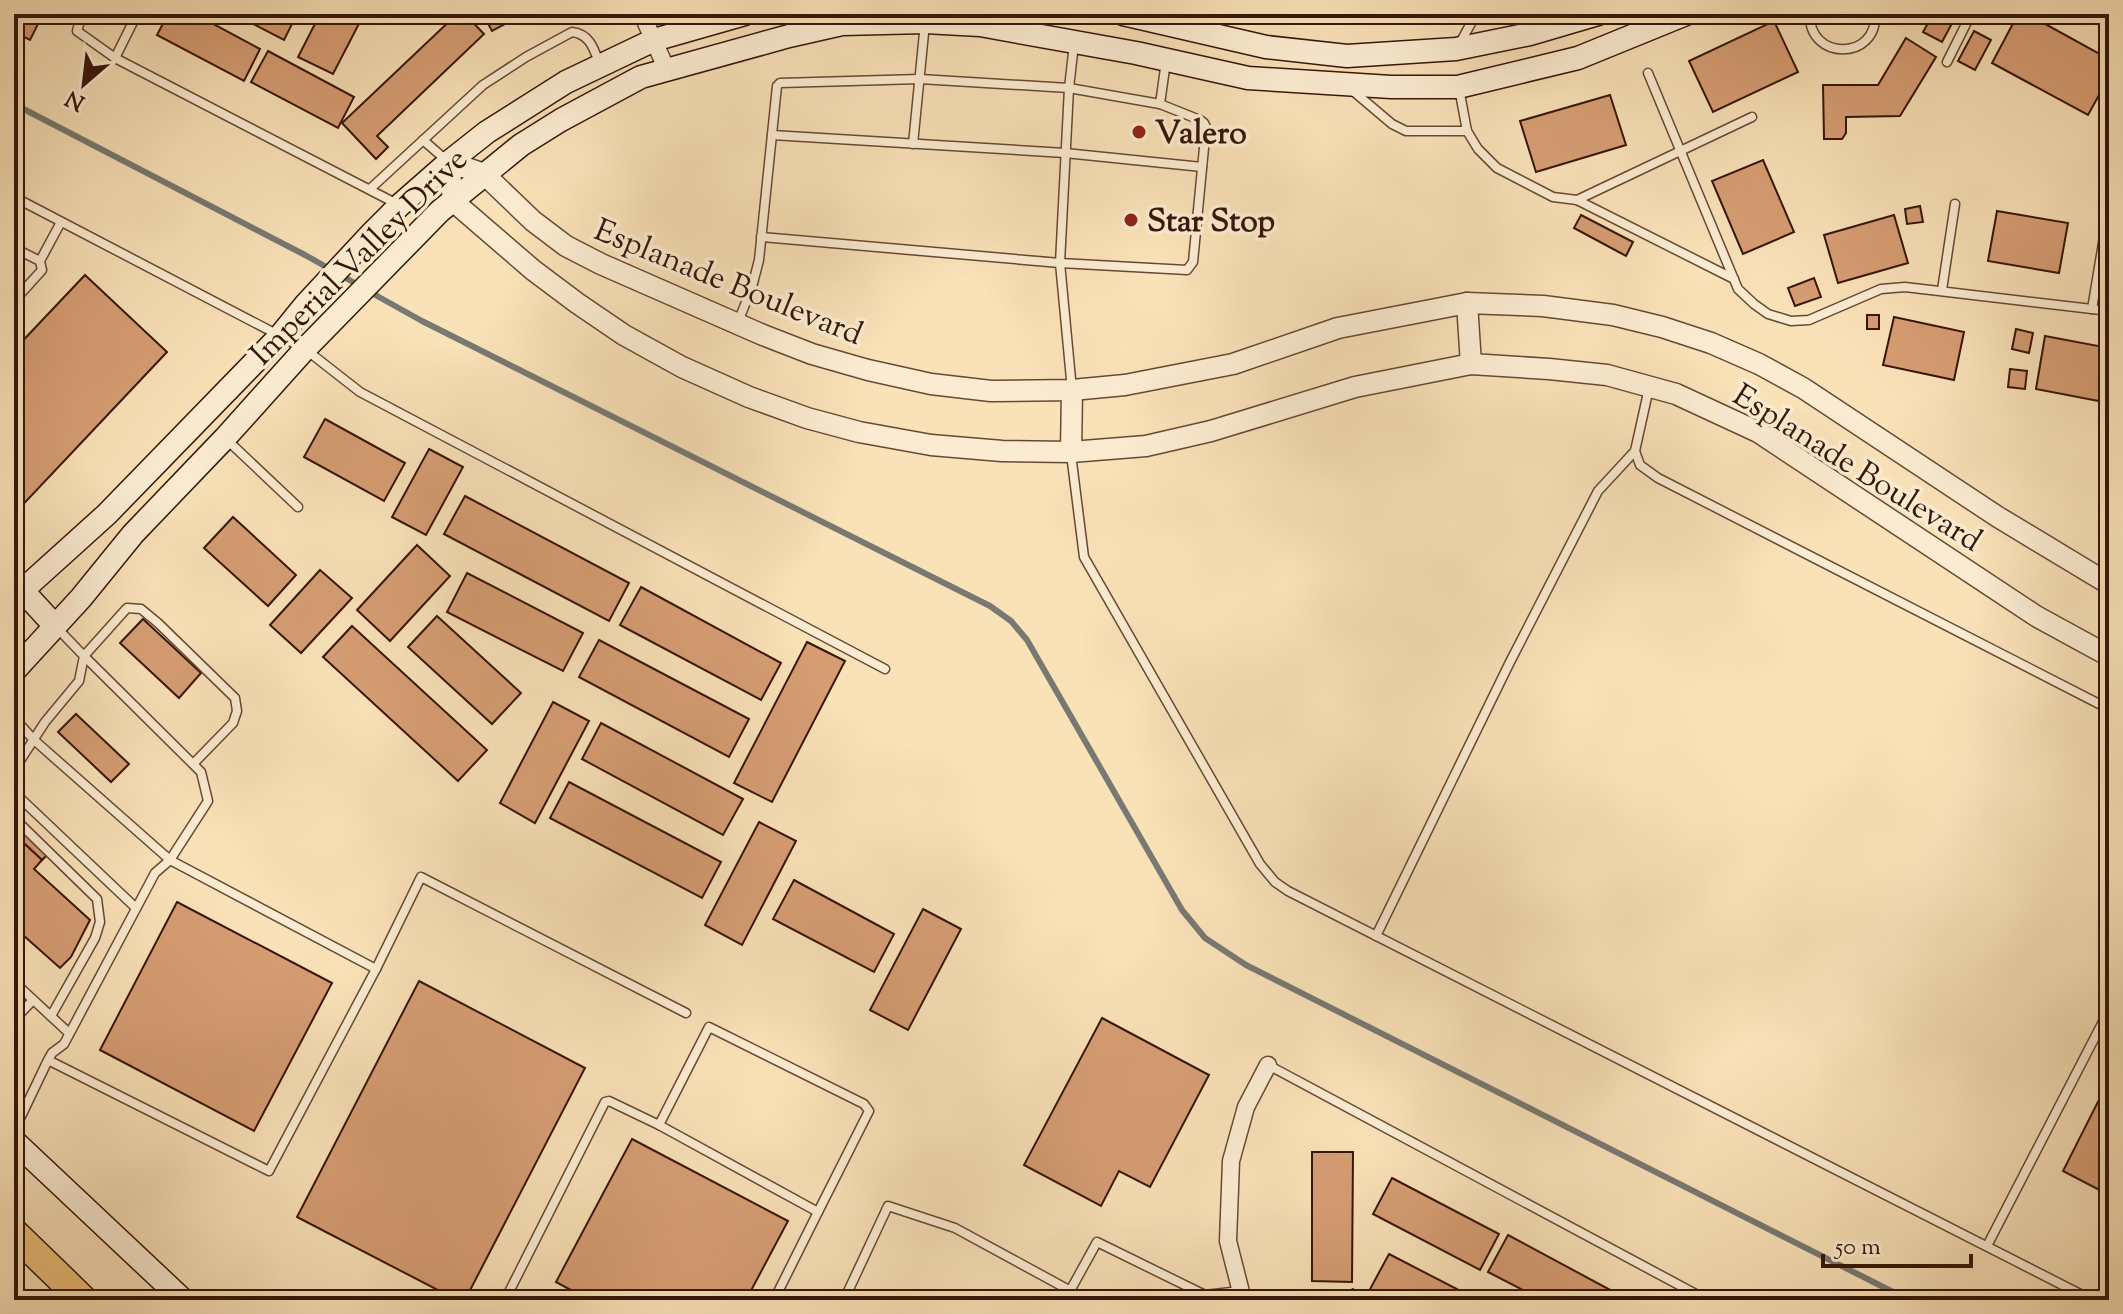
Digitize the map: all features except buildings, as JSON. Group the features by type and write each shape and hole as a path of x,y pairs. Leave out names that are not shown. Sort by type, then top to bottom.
{"highway":[{"path":"14,1233 83,1300"},
{"path":"35,1254 101,1300"}],"main road":[{"name":"Imperial Valley Drive","path":"18,595 107,514 280,336 372,233 449,162 522,109 600,65 654,40 745,14"},
{"path":"1123,14 1179,20 1266,47 1347,56 1456,49 1530,34 1598,14"},
{"name":"Imperial Valley Drive","path":"14,671 81,598 133,534 305,349 440,211 521,145 641,77 762,43 829,20 842,24 925,22 980,25 1074,41 1248,78 1347,85 1458,87 1578,58 1686,14"},
{"path":"1166,60 1179,20"},
{"path":"1456,49 1458,87"},
{"path":"18,595 55,626"},
{"path":"14,1141 183,1300"}],"street":[{"path":"642,14 667,70"},
{"path":"449,162 453,201"},
{"name":"Esplanade Boulevard","path":"449,162 484,174 533,221 566,246 601,264 812,354 931,384 991,391 1072,390 1138,383 1233,364 1338,328 1467,303 1543,306 1613,315 1662,327 1759,364 1803,388 2011,525 2109,584"},
{"name":"Esplanade Boulevard","path":"453,201 533,270 624,335 682,367 749,397 807,418 859,432 931,445 1002,451 1071,452 1146,446 1225,427 1355,387 1471,364 1607,375 1676,394 1758,432 2003,595 2109,656"},
{"path":"1467,303 1471,364"},
{"path":"1071,452 1072,390"},
{"path":"1242,1296 1228,1241 1231,1161 1246,1107 1268,1065"}],"lane":[{"path":"82,14 77,31 115,58 400,205"},
{"path":"115,58 137,14"},
{"path":"1456,49 1475,16 1463,14"},
{"path":"1810,14 1812,31 1819,40 1837,50 1848,50 1867,40 1873,31 1875,14"},
{"path":"1947,62 1971,14"},
{"path":"2095,14 2109,21"},
{"path":"913,144 925,22"},
{"path":"370,189 483,85 572,32 588,37 600,65"},
{"path":"1072,390 1060,263 1074,41"},
{"path":"1160,104 1166,60"},
{"path":"1648,73 1738,289 1768,314 1791,321 1809,320 1881,289 1905,287 2109,311"},
{"path":"737,324 759,260 761,237 777,86 780,83 920,79 1069,88 1160,104 1204,123 1206,127 1193,262 1187,270 1060,263 761,237"},
{"path":"1347,85 1392,124 1406,131 1467,131"},
{"path":"1458,87 1467,131 1478,149 1497,168 1553,197 1577,200 1734,280"},
{"path":"1577,200 1752,117"},
{"path":"772,135 1065,153 1202,167"},
{"path":"423,140 449,162"},
{"path":"14,197 305,349 360,392 885,669"},
{"path":"1942,290 1955,204"},
{"path":"2092,309 2107,219"},
{"path":"14,301 42,270 40,261 61,222"},
{"path":"14,248 40,261"},
{"path":"1376,936 1503,676 1598,491 1635,451 1650,387"},
{"path":"225,438 298,507"},
{"path":"1635,451 1640,465 1658,478 2109,709"},
{"path":"1071,452 1084,557 1260,864 1275,882 2092,1300"},
{"path":"14,770 45,722 79,681 84,656 127,608 141,609 235,698 237,711 233,723 193,764"},
{"path":"14,1131 48,1060 64,1044 155,873 170,860 208,801 201,772 55,626"},
{"path":"14,718 34,740 170,860 376,969"},
{"path":"14,796 21,799 136,908"},
{"path":"14,818 97,899 100,922 95,938 51,1016"},
{"path":"48,1060 269,1171 421,877 686,1013"},
{"path":"14,982 69,1033"},
{"path":"14,1020 33,1000"},
{"path":"1987,1246 2109,1010"},
{"path":"659,1125 709,1027 864,1104 869,1111 774,1300"},
{"path":"1268,1065 1707,1300"},
{"path":"509,1300 506,1298 605,1102 609,1101 659,1125 818,1212"},
{"path":"844,1300 888,1206 955,1228 1069,1290"},
{"path":"1065,1300 1097,1242 1205,1295 1242,1296"}],"waterway":[{"path":"14,104 360,286"},
{"path":"370,292 990,606 1011,621 1027,640 1182,910 1205,938 1246,965 1909,1300"}],"place":[{"name":"Valero","path":"1139,132"},
{"name":"Star Stop","path":"1131,220"}]}
